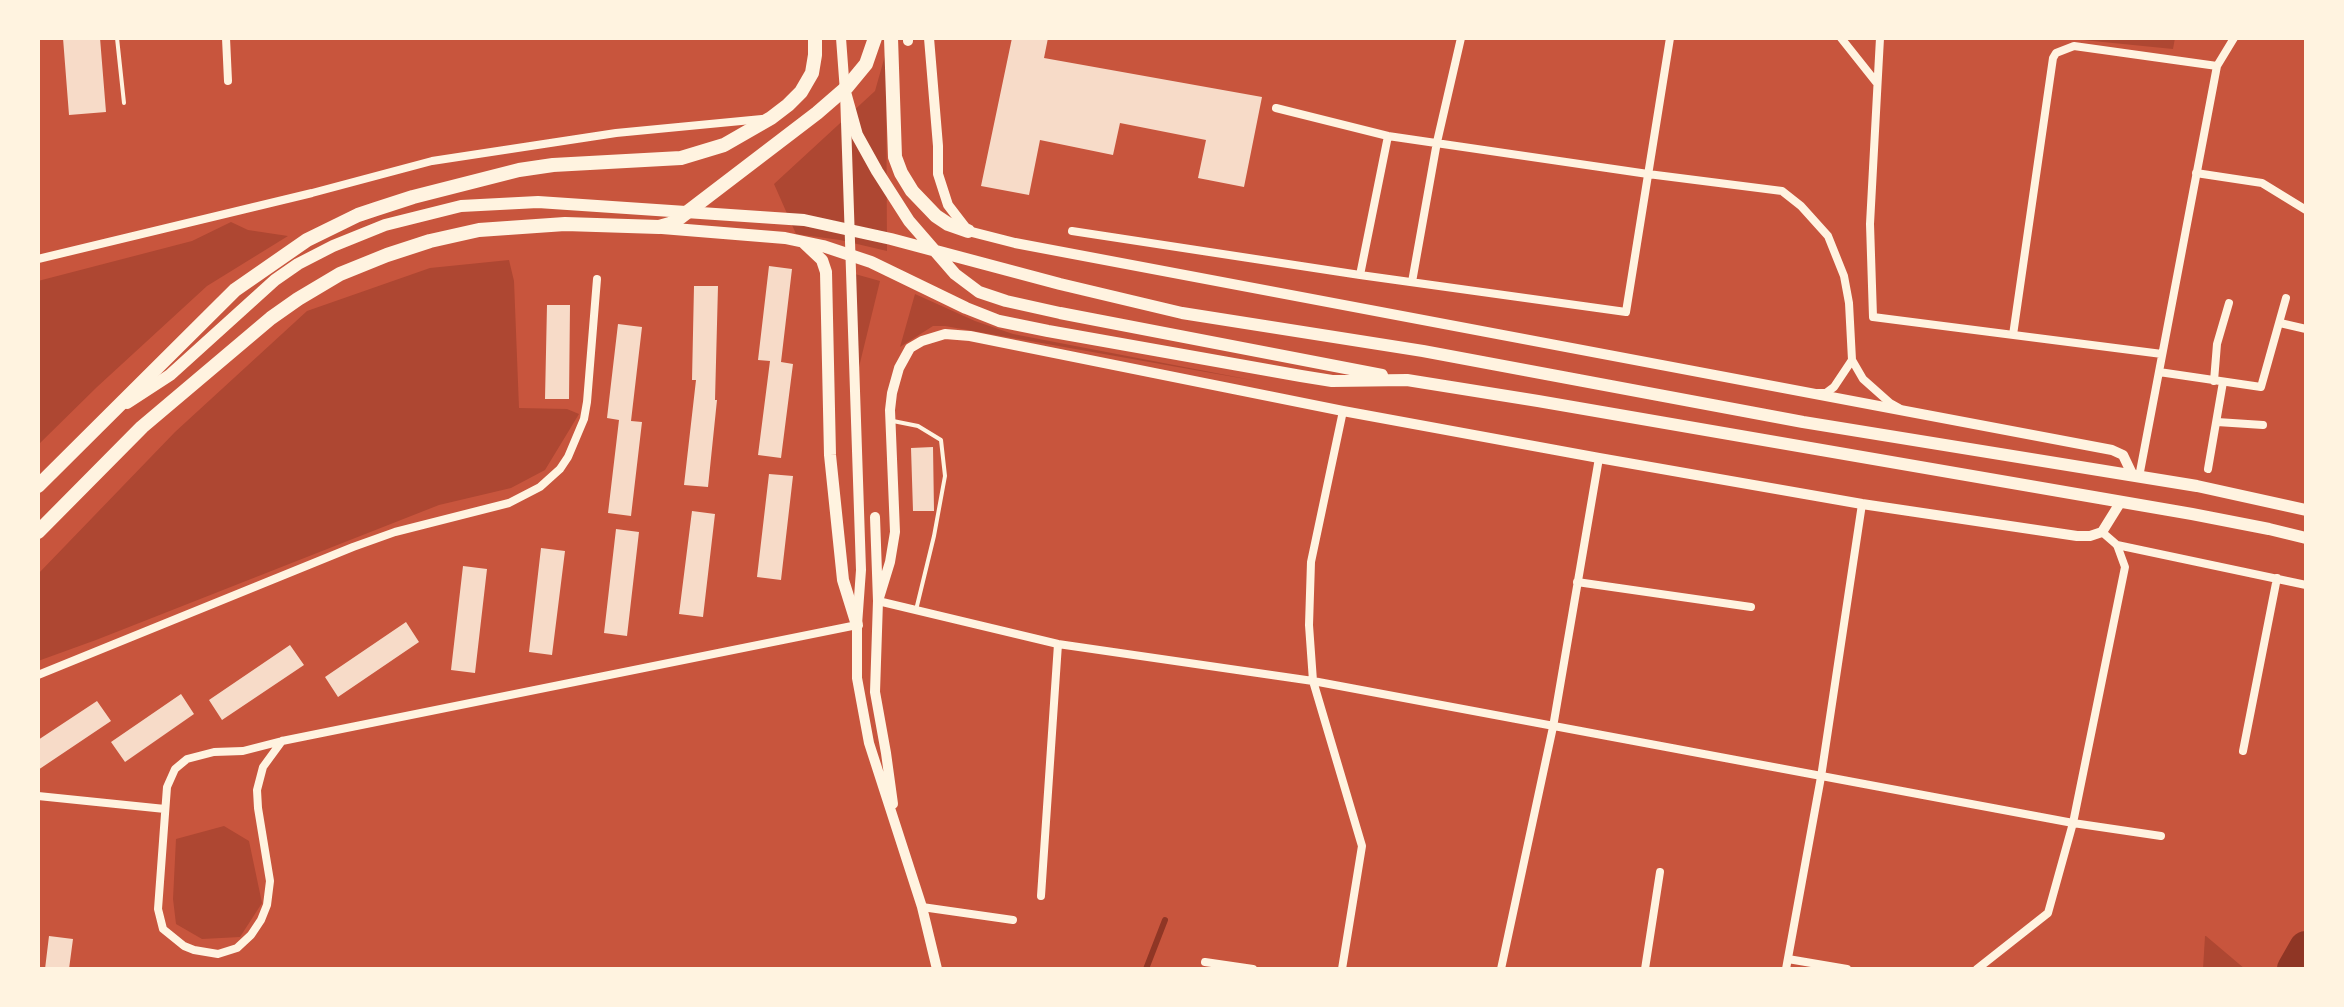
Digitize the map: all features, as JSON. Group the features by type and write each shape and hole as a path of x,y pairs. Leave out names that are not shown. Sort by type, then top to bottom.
{"highway":[{"path":"38,486 235,290 307,240 358,215 413,197 519,170 553,165 681,158 724,145 771,118 801,92 812,73 815,38"},
{"path":"38,532 142,427 271,318 340,274 413,246 479,230 565,224 659,227 673,223 847,87 866,64 875,38"},
{"path":"891,38 895,157 901,173 925,207 948,224 968,231"}],"main road":[{"path":"845,92 857,135 909,221 955,274 979,292 1006,301 1407,380 1687,426 2238,523 2306,538"},
{"path":"111,413 170,375 275,280 298,264 366,231 420,215 474,205 538,202 804,220 1182,313 1423,351 1803,422 2197,486 2306,510"},
{"path":"659,227 799,241 841,251 999,321 1332,381 1407,380"},
{"path":"799,241 822,260 826,272 830,455 843,580 857,625"}],"street":[{"path":"226,38 228,81"},
{"path":"841,38 861,570 857,678 869,743 922,907 937,969"},
{"path":"929,38 938,174 948,205 968,231 1015,243 2112,450 2123,455 2136,477"},
{"path":"1412,282 1437,142 1461,38"},
{"path":"1072,231 1626,312 1670,38"},
{"path":"1841,38 1877,82"},
{"path":"1880,38 1870,224 1873,317 2162,354"},
{"path":"2136,477 2217,66 2234,38"},
{"path":"2013,335 2050,73 2056,53 2074,46 2217,66"},
{"path":"1276,108 1388,136 1782,191 1801,206 1828,236 1844,276 1849,303 1852,360 1863,379 1890,403 1903,410"},
{"path":"38,259 432,161 616,133 771,118"},
{"path":"1360,275 1388,136"},
{"path":"2196,173 2262,183 2306,210"},
{"path":"38,675 353,547 395,532 509,503 540,487 568,457 584,419 597,279"},
{"path":"2159,372 2261,387 2286,298"},
{"path":"2208,469 2217,422 2217,344 2229,303"},
{"path":"2280,323 2306,329"},
{"path":"878,601 895,532 892,393 910,348 945,334 970,336 1343,411 1599,458 1862,504 2077,536 2102,532 2120,503"},
{"path":"1788,390 1826,393 1852,360"},
{"path":"1342,969 1362,846 1313,681 1309,625 1311,562 1343,411"},
{"path":"2217,422 2263,425"},
{"path":"1501,969 1553,727 1599,458"},
{"path":"1847,969 1787,964 1821,777 1862,504"},
{"path":"875,517 878,601 875,692 888,765 894,826"},
{"path":"1977,969 2048,913 2073,823 2125,567 2117,545 2102,532"},
{"path":"2117,545 2306,585"},
{"path":"2243,751 2277,578"},
{"path":"1577,582 1751,607"},
{"path":"878,601 1058,644 1313,681 1821,777 2161,836"},
{"path":"282,741 263,767 257,790 269,875 267,905 257,928 237,948 218,954 184,946 161,925 158,909 168,781 175,769 187,759 243,751 282,741 857,625"},
{"path":"1041,896 1058,644"},
{"path":"38,796 165,809"},
{"path":"1645,969 1660,872"},
{"path":"922,907 1013,920"},
{"path":"1205,962 1253,969"}],"lane":[{"path":"117,38 124,103"},
{"path":"891,421 918,426 941,440 945,476 916,610"}],"shaded area":[{"path":"2063,38 2175,38 2173,49"},
{"path":"886,52 887,251 796,234 774,184 875,91"},
{"path":"231,222 248,230 288,236 207,286 38,445 38,281 192,241"},
{"path":"509,260 514,281 519,408 567,409 579,414 545,470 511,488 439,505 38,661 38,574 175,432 307,311 430,268"},
{"path":"855,274 880,281 859,367"},
{"path":"915,294 1013,334 1257,381 945,326 933,326 900,347"},
{"path":"224,826 249,841 262,903 240,937 202,939 176,924 173,899 176,839"},
{"path":"2206,936 2245,969 2203,969"}],"building":[{"path":"63,38 100,38 106,112 69,115"},
{"path":"1012,38 1048,38 1044,58 1262,97 1244,187 1198,178 1206,140 1120,123 1113,155 1040,140 1029,195 981,186"},
{"path":"769,266 792,269 781,362 793,364 781,458 758,455 770,361 758,360"},
{"path":"694,286 718,286 717,400 708,487 684,485 696,380 692,380"},
{"path":"547,305 570,305 569,399 545,399"},
{"path":"618,324 642,327 631,421 642,422 631,516 608,513 619,420 607,418"},
{"path":"933,447 934,511 913,511 911,448"},
{"path":"769,474 793,476 781,580 757,577"},
{"path":"692,511 715,514 703,617 679,614"},
{"path":"616,529 639,532 627,636 604,633"},
{"path":"541,548 565,551 552,655 529,652"},
{"path":"463,566 487,569 475,673 451,670"},
{"path":"406,622 419,642 338,697 325,677"},
{"path":"290,645 304,665 222,720 209,700"},
{"path":"181,694 194,714 125,762 111,742"},
{"path":"97,701 111,721 38,770 38,740"},
{"path":"49,936 73,939 69,969 45,969"}],"waterway":[{"path":"1146,969 1165,920"},
{"path":"2294,969 2306,948"}]}
